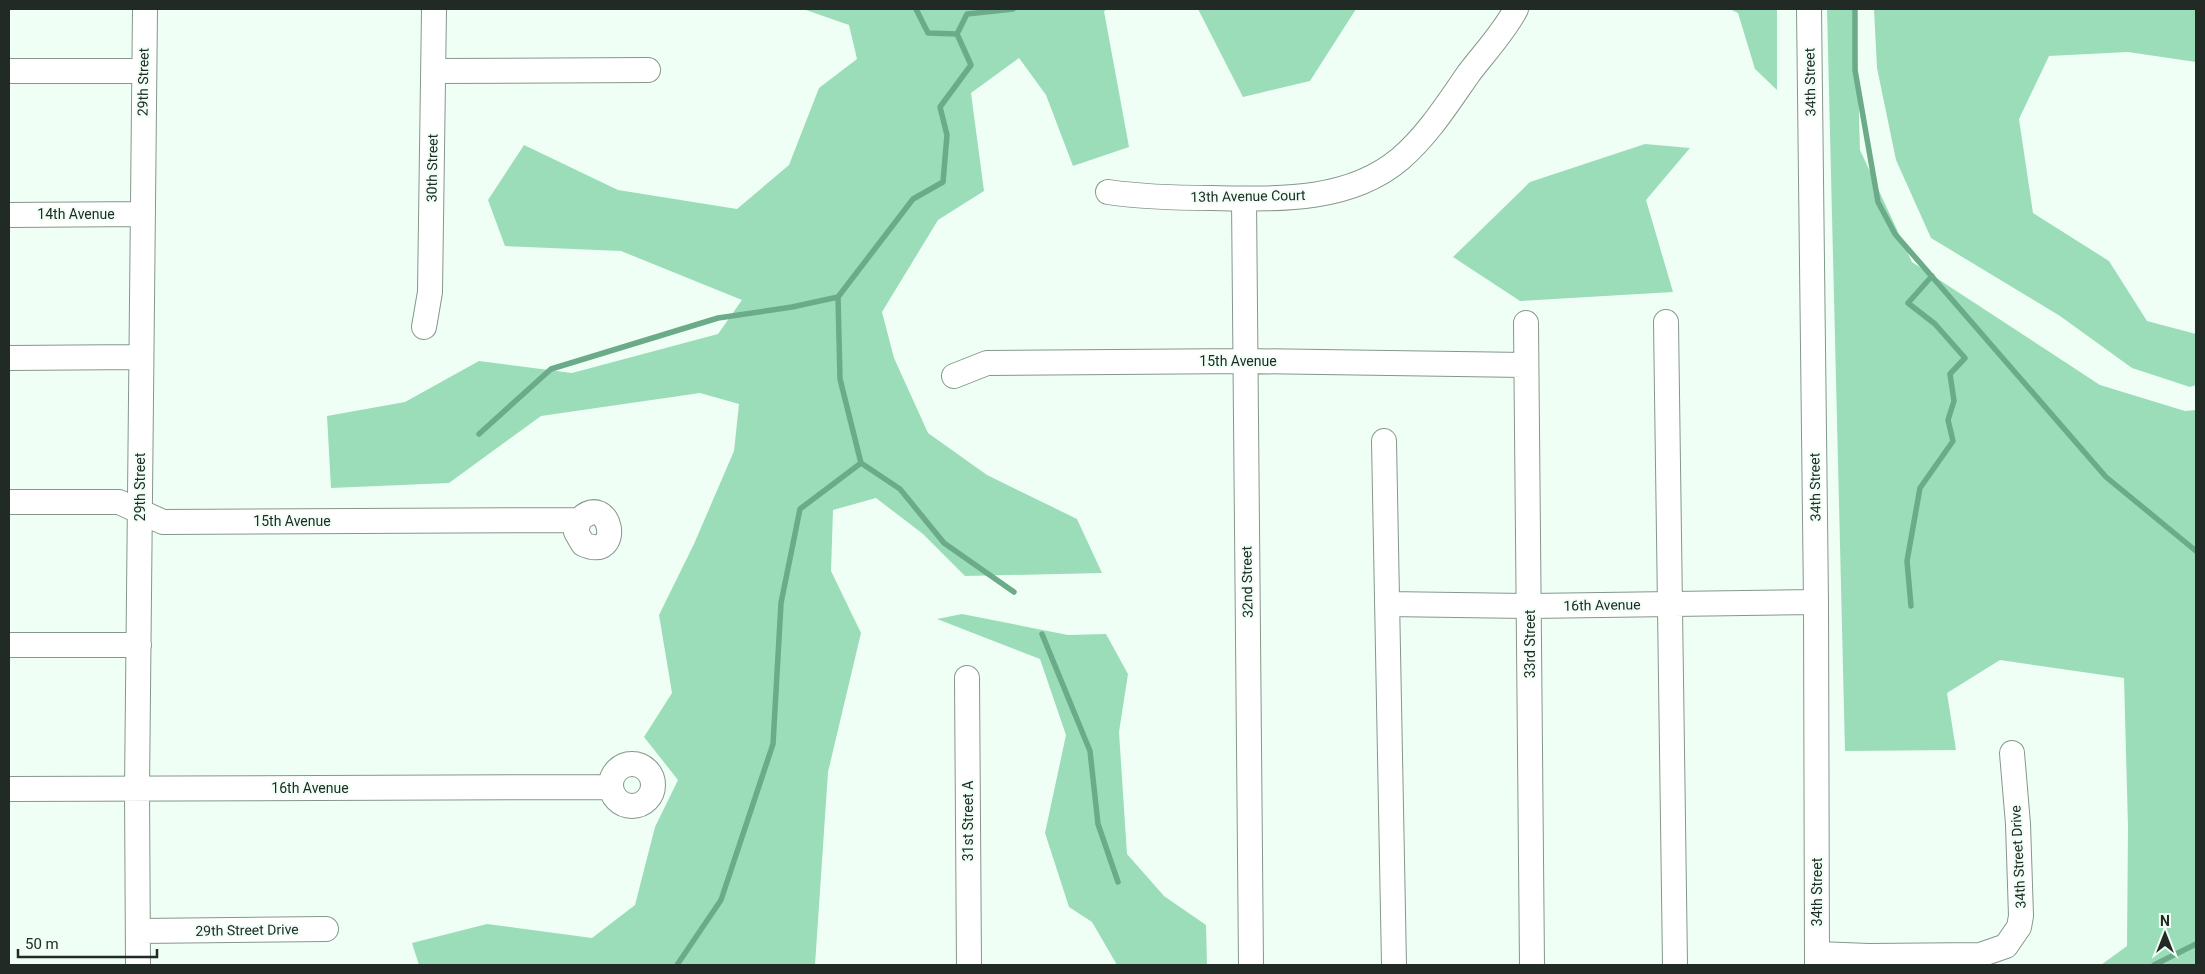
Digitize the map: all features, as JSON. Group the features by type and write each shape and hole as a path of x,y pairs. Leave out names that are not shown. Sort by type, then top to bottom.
{"street":[{"name":"29th Street","path":"138,965 137,789 140,357 145,9"},
{"name":"30th Street","path":"424,327 430,292 434,9"},
{"name":"13th Avenue Court","path":"1108,192 1143,197 1244,199 1300,196 1339,190 1377,174 1399,159 1435,121 1516,9"},
{"name":"34th Street","path":"1810,9 1816,602 1817,960"},
{"path":"434,71 648,70"},
{"path":"9,71 143,71"},
{"name":"32nd Street","path":"1244,199 1250,965"},
{"name":"14th Avenue","path":"9,214 143,214"},
{"path":"1666,322 1675,965"},
{"name":"33rd Street","path":"1526,323 1532,965"},
{"path":"9,358 140,357"},
{"name":"15th Avenue","path":"954,376 986,363 1245,361 1525,365"},
{"path":"1384,441 1394,965"},
{"name":"15th Avenue","path":"9,502 119,502 164,522 579,520"},
{"name":"16th Avenue","path":"1387,604 1530,606 1816,602"},
{"path":"9,645 139,645"},
{"name":"31st Street A","path":"967,678 969,965"},
{"name":"34th Street Drive","path":"1817,960 1869,956 1980,955 2006,946 2019,927 2021,916 2018,824 2012,753"},
{"name":"16th Avenue","path":"9,789 611,787"},
{"name":"29th Street Drive","path":"138,931 326,929"}],"green space":[{"path":"803,9 1109,9 1104,11 1129,147 1073,166 1046,95 1019,58 971,93 984,191 938,220 882,312 894,358 928,433 987,475 1077,519 1102,573 965,576 923,534 876,498 833,510 831,571 861,633 828,772 815,965 419,965 412,943 487,924 592,938 635,905 655,827 678,780 644,737 672,693 659,615 694,544 734,451 739,404 700,393 541,416 449,483 331,488 327,416 405,402 479,361 572,373 718,334 742,300 621,251 505,246 488,200 524,145 618,190 737,209 789,165 819,88 857,59 849,25"},
{"path":"1198,9 1356,9 1310,81 1243,97"},
{"path":"1730,9 1777,9 1777,90 1755,69 1738,13"},
{"path":"1827,9 1856,9 1860,150 1912,262 2100,385 2185,411 2196,410 2196,965 2101,965 2127,946 2128,827 2124,678 2000,660 1947,693 1956,750 1845,751"},
{"path":"1874,9 2196,9 2196,62 2128,52 2049,56 2019,119 2033,213 2109,261 2147,321 2196,334 2196,385 2190,387 2132,368 2060,316 1931,238 1896,160 1877,68"},
{"path":"1645,144 1690,148 1646,200 1673,292 1520,301 1453,257 1530,182"},
{"path":"962,614 1068,635 1106,634 1128,674 1119,732 1127,854 1164,896 1206,925 1207,965 1117,965 1092,922 1069,907 1045,833 1066,735 1040,659 937,619"}],"waterway":[{"path":"916,9 928,33 957,34"},
{"path":"677,965 721,900 773,744 781,603 800,509 861,463 840,379 838,297 913,199 943,182 947,135 940,107 971,65 957,34 967,14 1013,9"},
{"path":"1855,9 1855,70 1878,202 1895,234 2106,477 2196,551"},
{"path":"1911,606 1907,561 1920,488 1953,441 1948,420 1954,401 1950,374 1965,358 1935,324 1908,303 1932,276"},
{"path":"479,434 551,369 718,318 792,307 838,297"},
{"path":"861,463 900,489 944,543 1014,592"},
{"path":"1042,634 1090,751 1098,824 1118,882"},
{"path":"2154,965 2196,944"}]}
